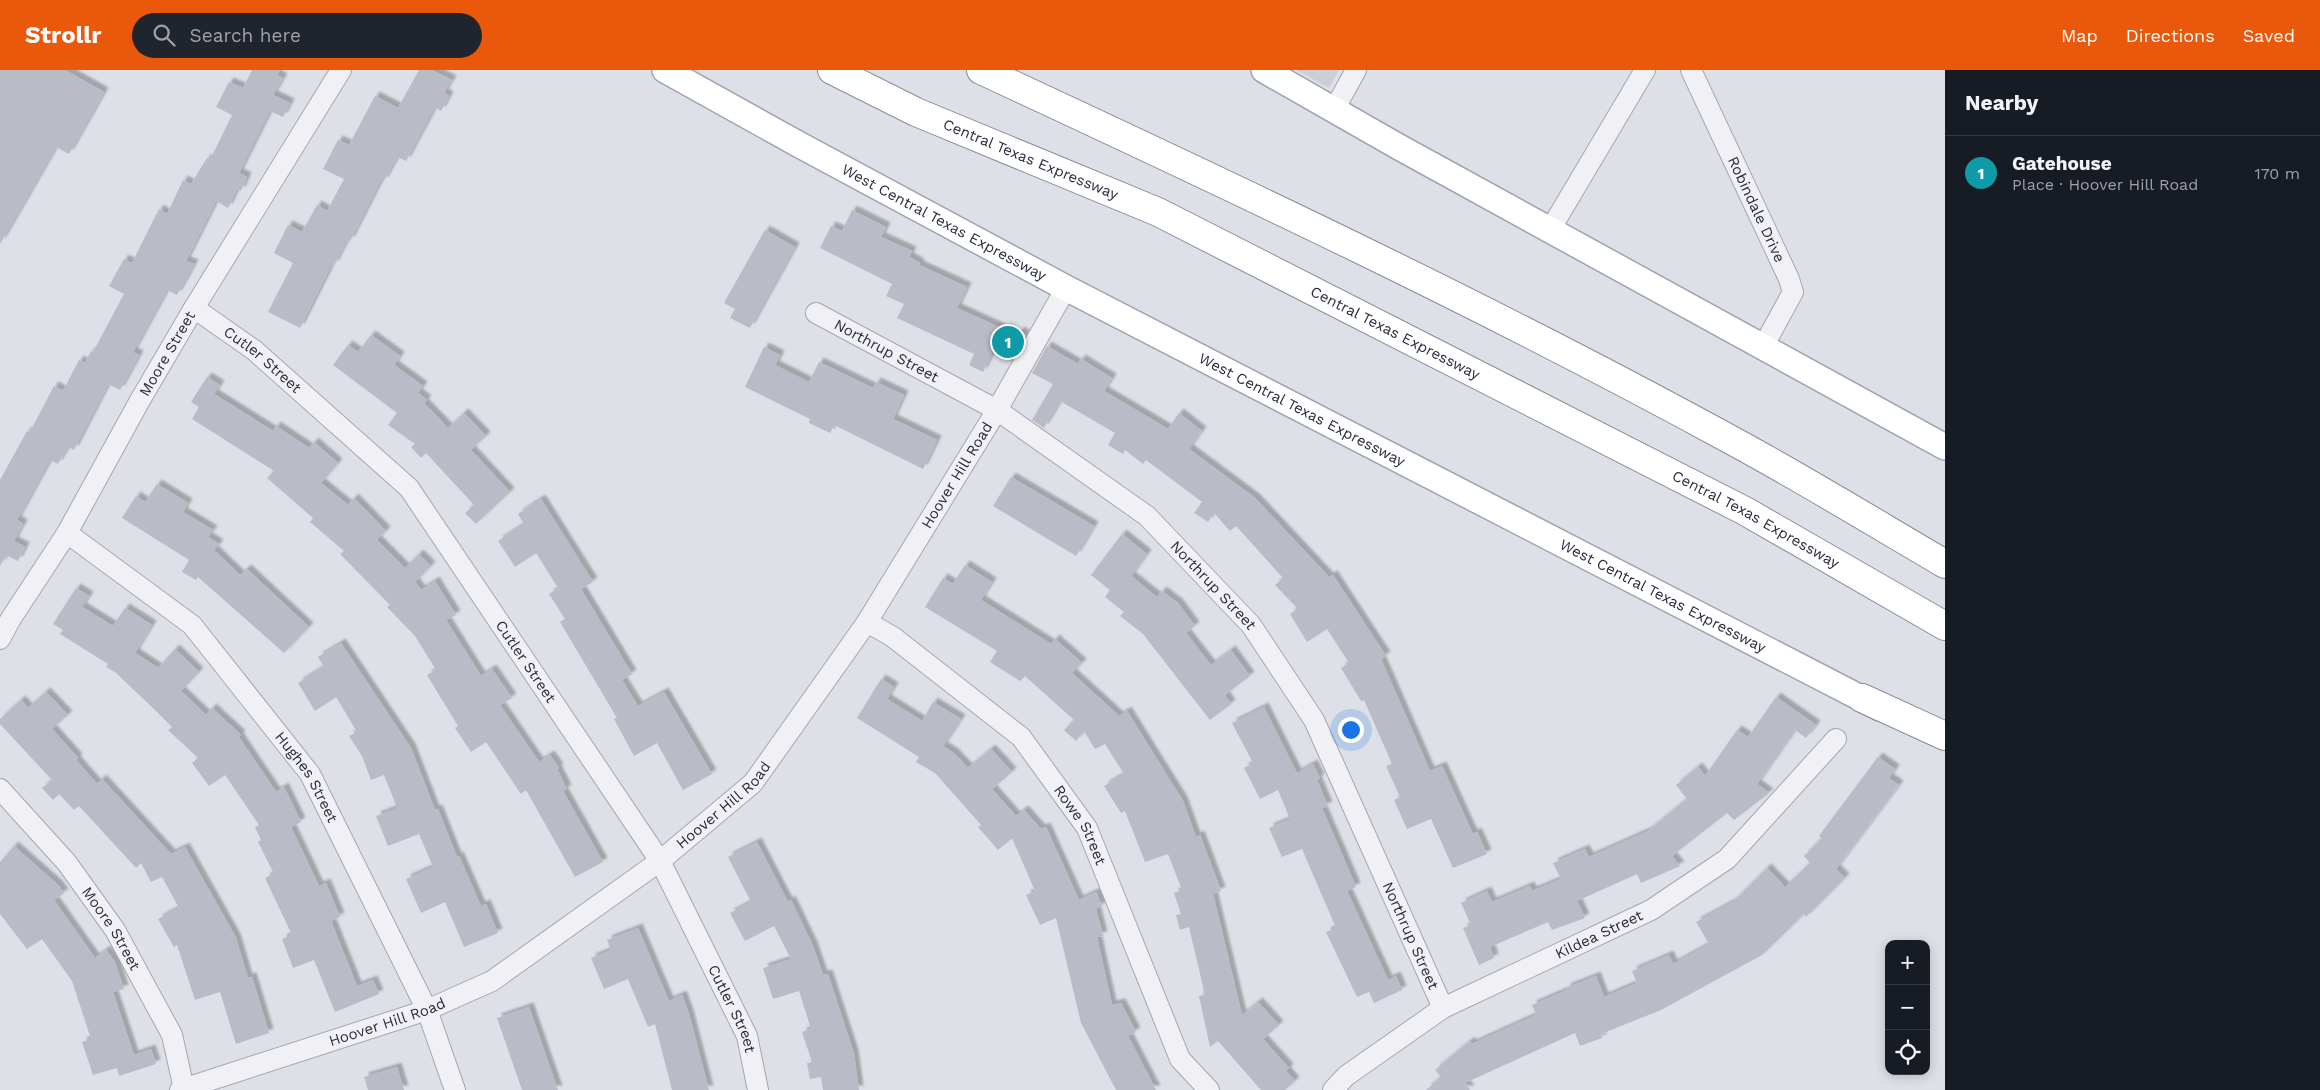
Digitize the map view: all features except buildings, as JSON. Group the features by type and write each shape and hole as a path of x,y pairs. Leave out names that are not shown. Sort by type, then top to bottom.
{"highway":[{"name":"Central Texas Expressway","path":"832,70 916,112 1158,212 1745,511 1945,626"},
{"path":"981,70 1339,238 1535,336 1735,442 1945,564"},
{"path":"1862,698 1945,736"}],"main road":[{"name":"West Central Texas Expressway","path":"665,70 1066,288 1862,698 1945,743"},
{"path":"1264,70 1945,447"}],"street":[{"name":"Moore Street","path":"0,639 10,620 67,533 138,402 194,308 341,70"},
{"path":"1334,110 1356,70"},
{"path":"1550,230 1645,70"},
{"name":"Robindale Drive","path":"1691,70 1789,279 1793,292 1763,346"},
{"name":"Hoover Hill Road","path":"182,1089 427,1010 492,981 660,861 753,783 868,622 997,410 1066,288"},
{"name":"Cutler Street","path":"194,308 254,350 409,488 660,861 747,1036 758,1090"},
{"name":"Northrup Street","path":"816,313 997,410 1147,516 1252,625 1314,720 1443,1008"},
{"name":"Hughes Street","path":"67,533 192,625 310,774 427,1010 455,1090"},
{"name":"Rowe Street","path":"868,622 893,637 1021,737 1032,752 1087,828 1180,1059 1209,1090"},
{"name":"Kildea Street","path":"1333,1090 1346,1076 1443,1008 1651,910 1727,859 1836,740"},
{"name":"Moore Street","path":"0,789 67,863 115,930 172,1036 182,1089"}],"shaded area":[{"path":"1296,70 1339,70 1329,88"}],"place":[{"name":"Gatehouse","path":"1008,342"}]}
